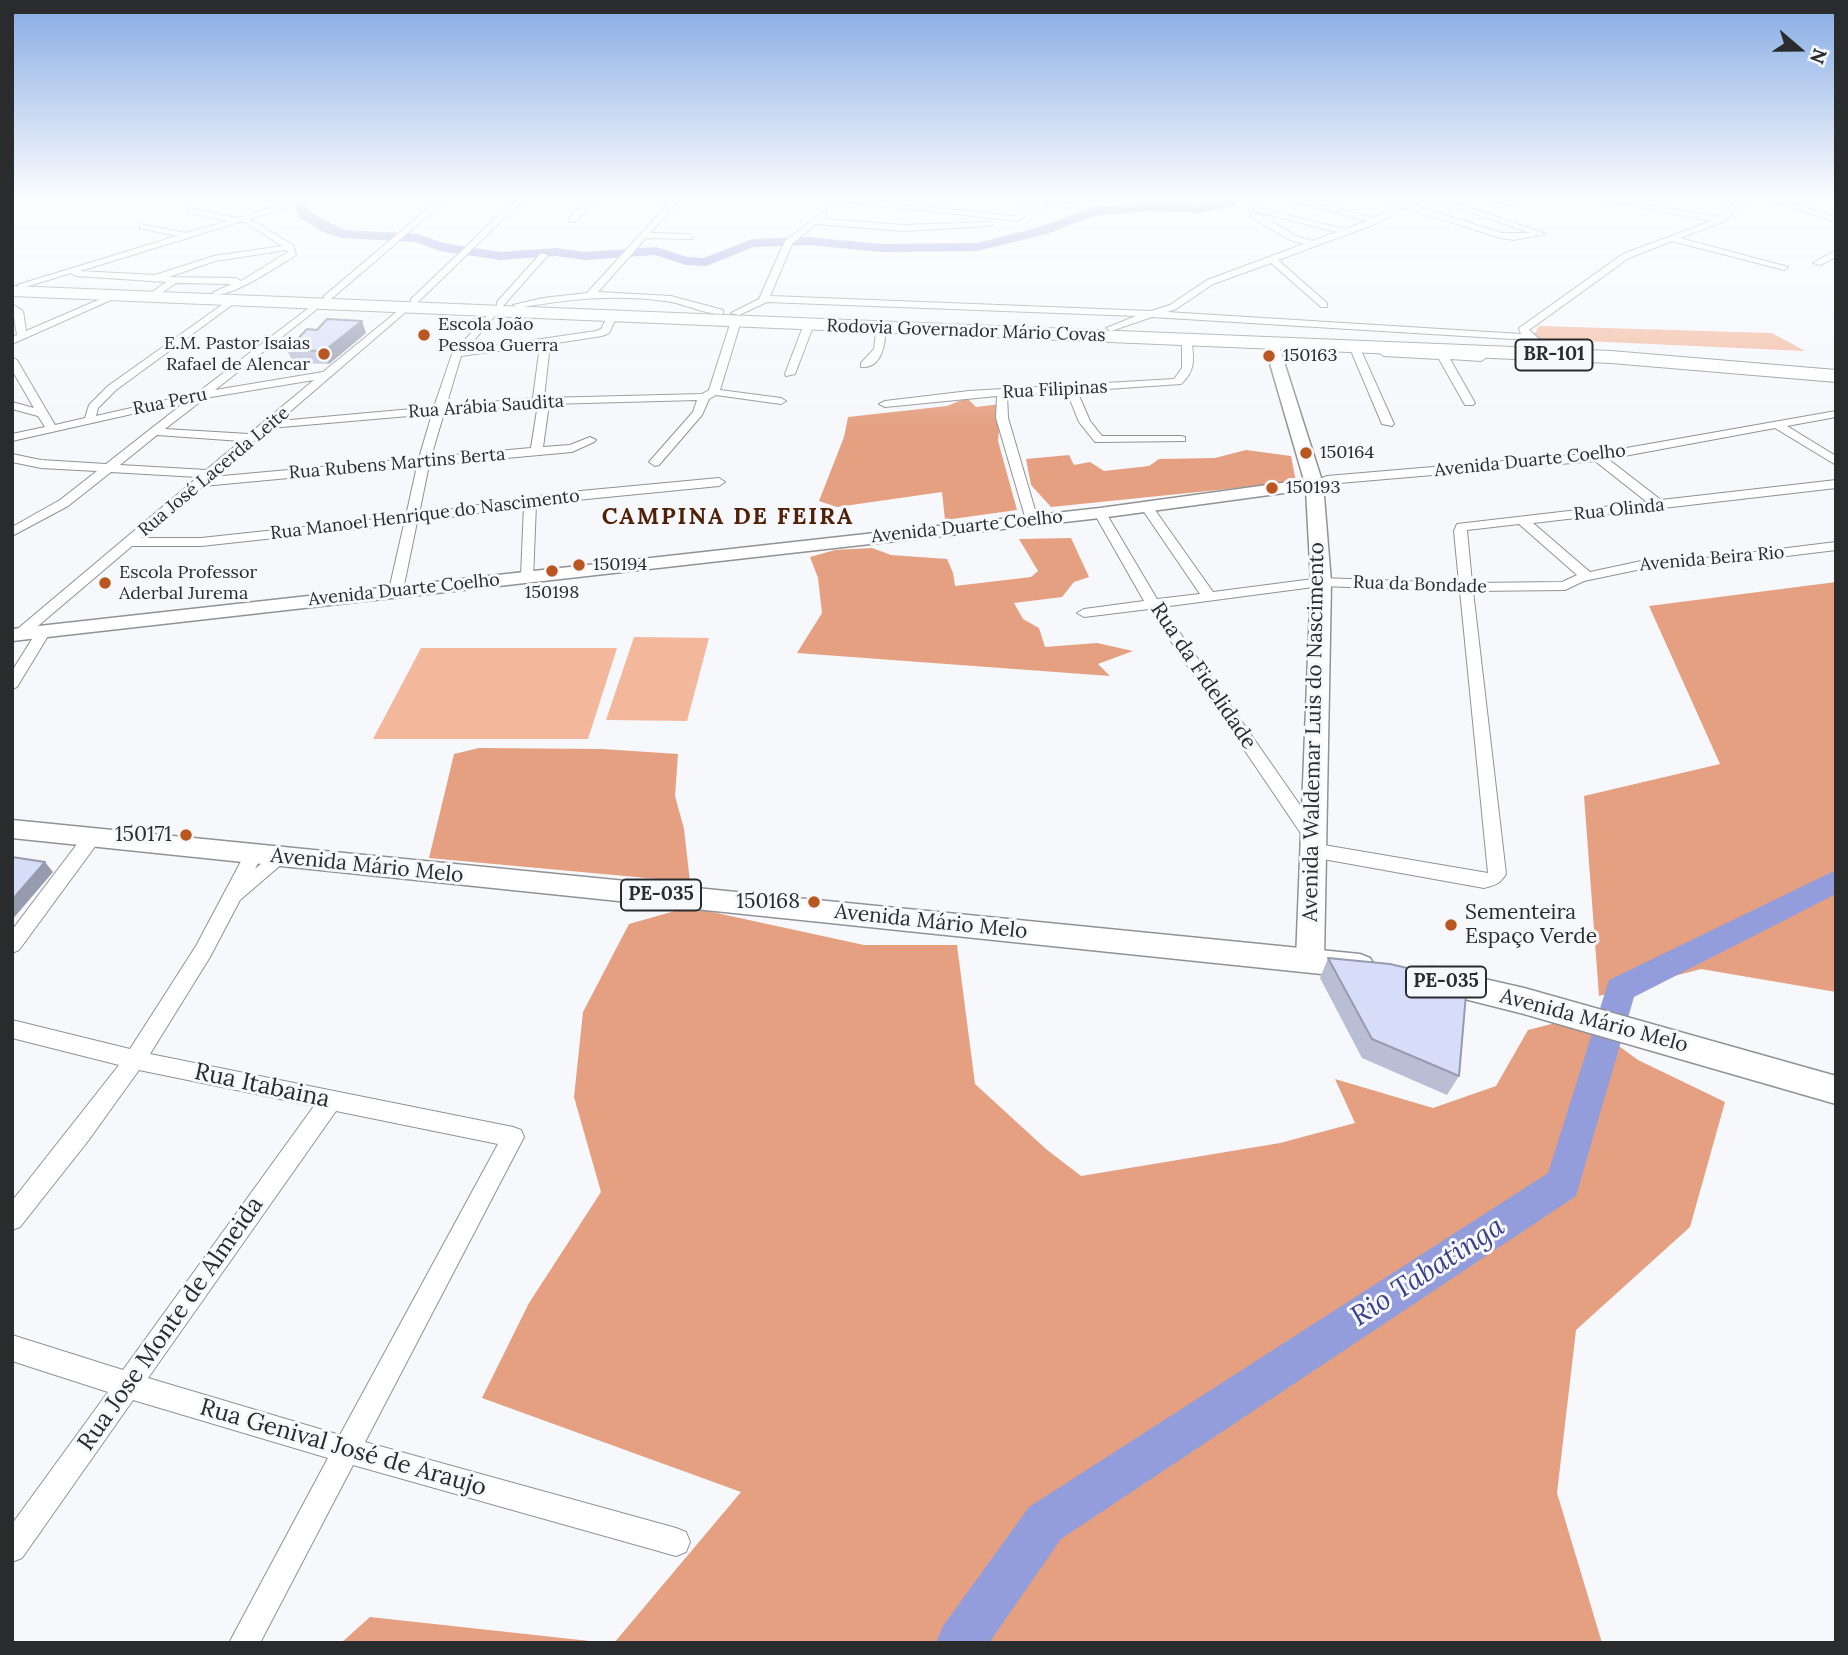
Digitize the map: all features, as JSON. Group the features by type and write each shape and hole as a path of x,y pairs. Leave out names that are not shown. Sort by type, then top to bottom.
{"highway":[{"name":"Rodovia Governador Mário Covas","path":"19,288 115,296 160,286"},
{"name":"Rodovia Governador Mário Covas","path":"19,288 160,286 323,301 731,316 809,324 1440,353 1660,360 1836,376"},
{"name":"Rodovia Governador Mário Covas","path":"504,307 612,316 777,314 1498,345 1527,337 1836,357"}],"main road":[{"name":"Avenida Waldemar Luis do Nascimento","path":"1271,345 1314,484 1321,582 1310,960"},
{"name":"Avenida Duarte Coelho","path":"16,634 1100,513 1314,484"},
{"name":"Avenida Mário Melo","path":"12,829 1310,960 1394,972 1498,995 1836,1090"}],"street":[{"path":"12,302 19,288 59,274"},
{"path":"81,274 160,286 221,291"},
{"path":"160,286 184,274"},
{"path":"90,419 93,407 111,388 221,291 261,274"},
{"path":"12,532 64,503 355,274"},
{"name":"Rua José Lacerda Leite","path":"16,634 131,542 442,274"},
{"path":"396,590 424,462 457,354 504,307 529,274"},
{"path":"589,296 607,274"},
{"path":"763,300 775,274"},
{"path":"1111,328 1147,314 1168,310 1203,285 1232,274"},
{"path":"1289,274 1324,305"},
{"path":"1498,345 1527,337 1604,274"},
{"path":"12,307 18,311 17,339 115,296"},
{"path":"504,307 589,296 676,298 695,302 731,316 763,300 897,309 1147,314 1527,337"},
{"path":"763,300 777,314"},
{"path":"457,354 545,343 602,332 612,316"},
{"path":"655,462 698,413 709,395 731,316"},
{"path":"790,374 809,324"},
{"path":"865,365 880,351 880,327"},
{"name":"Rua Filipinas","path":"885,404 1002,393 1177,382 1188,370 1190,360 1186,340"},
{"path":"536,452 545,343"},
{"path":"1355,349 1388,424"},
{"path":"1440,353 1482,358"},
{"path":"1440,353 1469,403"},
{"path":"12,360 51,428"},
{"name":"Rua Peru","path":"12,438 204,395 329,374"},
{"path":"1071,389 1084,422 1099,440 1181,439"},
{"path":"1002,393 1002,418 1032,520"},
{"path":"709,395 781,401"},
{"name":"Rua Arábia Saudita","path":"269,425 541,401 709,395"},
{"path":"12,405 44,414"},
{"name":"Avenida Duarte Coelho","path":"1314,484 1327,480 1598,457 1836,414"},
{"path":"1777,425 1836,461"},
{"path":"157,432 253,438"},
{"name":"Rua Rubens Martins Berta","path":"12,458 41,464 108,467 205,478 536,452 580,447 590,440"},
{"path":"1598,457 1659,505"},
{"name":"Rua Manoel Henrique do Nascimento","path":"131,542 201,542 412,519 559,497 719,482"},
{"name":"Rua Olinda","path":"1464,587 1460,531 1462,527 1836,484"},
{"path":"528,576 530,503"},
{"path":"1146,506 1210,598"},
{"name":"Rua da Fidelidade","path":"1100,513 1153,605 1312,843"},
{"path":"1522,520 1588,577"},
{"name":"Avenida Beira Rio","path":"1588,577 1646,564 1681,565 1836,546"},
{"name":"Rua da Bondade","path":"1084,613 1321,582 1464,587 1564,586 1588,577"},
{"path":"1312,843 1483,881 1493,879 1497,874 1464,587"},
{"path":"12,684 44,631"},
{"path":"12,946 93,836"},
{"path":"12,1219 68,1153 136,1060 233,899 253,855"},
{"path":"233,899 281,857"},
{"name":"Rua Itabaina","path":"12,1029 136,1060 513,1137 347,1450"},
{"name":"Rua Jose Monte de Almeida","path":"12,1548 331,1100"},
{"name":"Rua Genival José de Araujo","path":"12,1348 127,1386 676,1542"},
{"path":"244,1643 347,1450"}],"shaded area":[{"path":"1539,326 1772,333 1805,351 1541,339 1534,335"},
{"path":"967,398 976,407 1001,404 998,441 1017,510 945,520 942,492 837,507 819,501 844,437 848,417 947,406"},
{"path":"1246,450 1291,456 1296,482 1051,507 1031,485 1026,459 1069,455 1074,465 1090,462 1104,471 1149,466 1159,459 1215,458"},
{"path":"1071,538 1089,577 1074,582 1062,597 1014,603 1023,619 1039,628 1045,647 1097,643 1133,651 1098,664 1110,676 797,653 822,613 818,578 810,557 835,550 872,548 891,555 947,559 955,586 1031,577 1038,571 1019,539"},
{"path":"1836,582 1836,992 1701,969 1599,996 1584,796 1720,764 1649,606"},
{"path":"634,637 709,638 687,721 606,720"},
{"path":"421,648 617,648 588,739 373,739"},
{"path":"479,748 602,749 678,754 675,796 684,829 690,882 429,858 454,754"},
{"path":"689,907 864,945 957,945 975,1084 1046,1149 1081,1176 1280,1143 1355,1123 1335,1079 1433,1108 1496,1086 1528,1030 1579,1017 1638,1060 1725,1102 1690,1227 1576,1330 1557,1493 1602,1643 614,1643 741,1492 482,1398 529,1303 601,1192 574,1097 583,1012 629,924"},
{"path":"370,1617 608,1643 341,1643"}],"building":[{"path":"327,319 362,321 324,351 287,350 307,329 317,330"},
{"path":"12,857 45,862 12,900"},
{"path":"1328,958 1390,964 1467,982 1459,1076 1372,1039"}],"waterway":[{"name":"Rio Tabatinga","path":"960,1643 1045,1523 1563,1184 1620,989 1836,881"}],"place":[{"name":"Escola João Pessoa Guerra","path":"424,335"},
{"name":"E.M. Pastor Isaias Rafael de Alencar","path":"324,354"},
{"name":"150163","path":"1269,356"},
{"name":"150164","path":"1306,453"},
{"name":"150193","path":"1272,488"},
{"name":"150194","path":"579,565"},
{"name":"150198","path":"552,571"},
{"name":"Escola Professor Aderbal Jurema","path":"105,583"},
{"name":"150171","path":"186,835"},
{"name":"150168","path":"814,902"},
{"name":"Sementeira Espaço Verde","path":"1451,925"}],"district":[{"name":"CAMPINA DE FEIRA","path":"728,517"}]}
